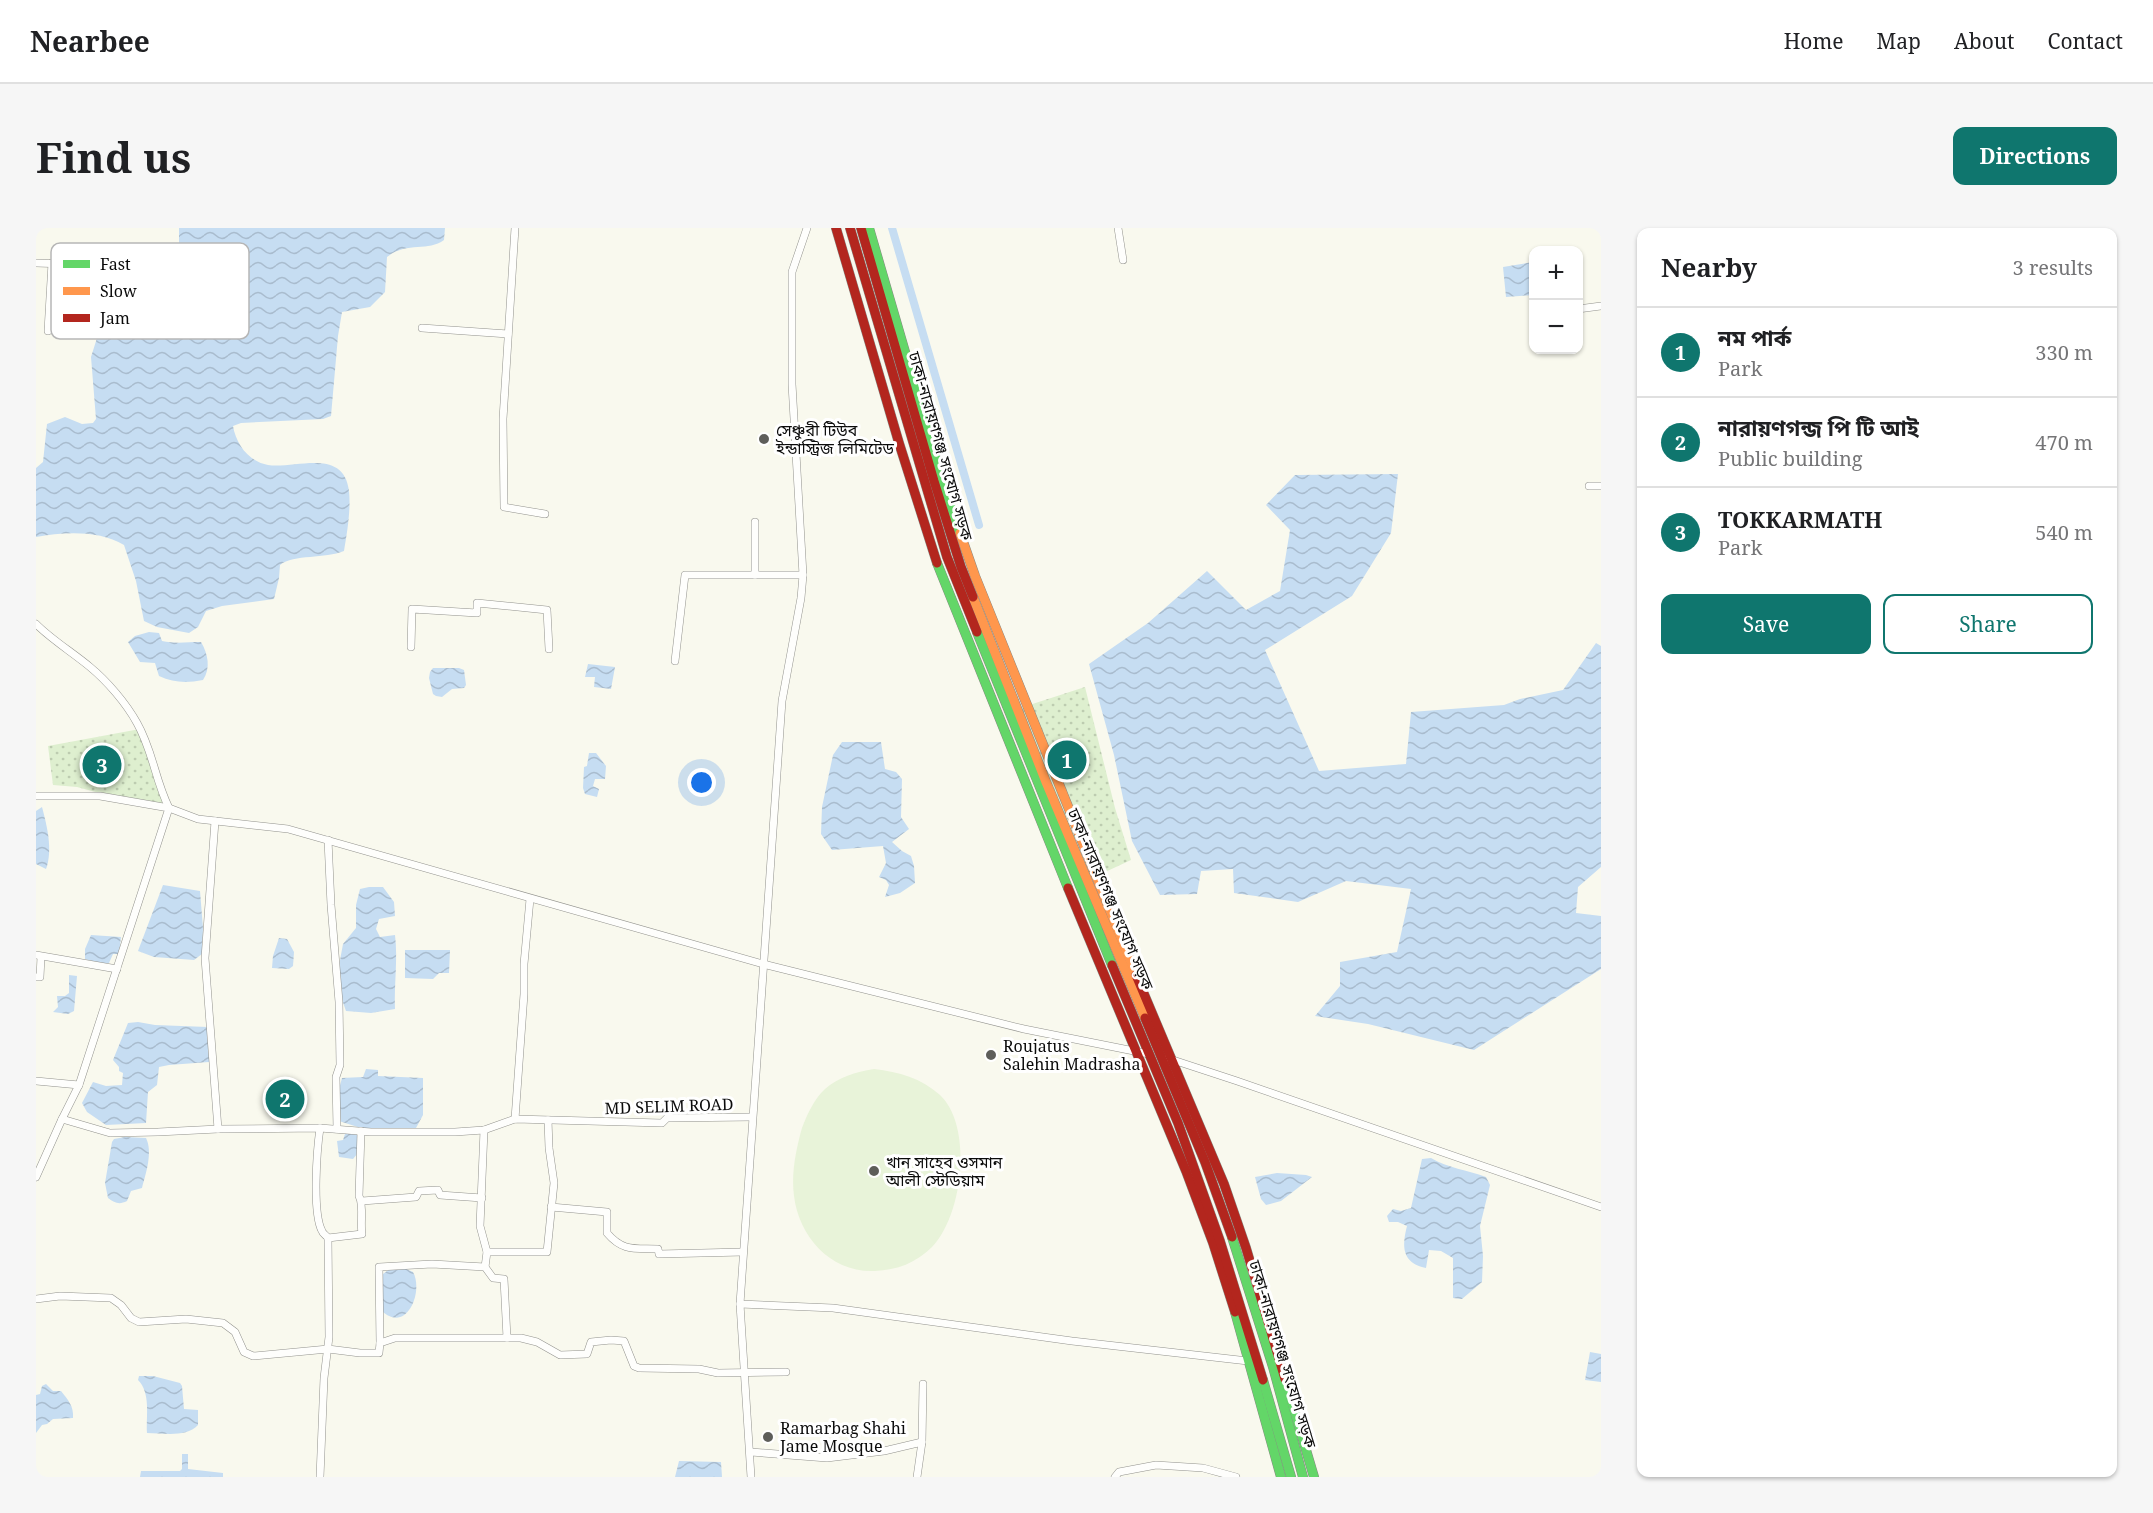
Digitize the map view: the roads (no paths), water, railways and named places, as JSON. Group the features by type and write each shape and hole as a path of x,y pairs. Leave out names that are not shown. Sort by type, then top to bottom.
{"street":[{"path":"515,228 503,419 504,507 545,514"},
{"path":"751,1477 740,1304 782,701 801,598 803,575 792,384 792,272 807,228"},
{"path":"836,228 899,443 941,575 1135,1052 1186,1171 1213,1243 1281,1477"},
{"name":"ঢাকা-নারায়ণগঞ্জ সংযোগ সড়ক","path":"850,228 947,557 1066,856 1178,1123 1220,1241 1259,1365 1290,1477"},
{"name":"ঢাকা-নারায়ণগঞ্জ সংযোগ সড়ক","path":"861,228 961,567 1046,782 1166,1058 1246,1278 1303,1477"},
{"path":"869,228 946,493 975,576 1166,1058 1224,1184 1243,1237 1314,1477"},
{"path":"1118,228 1123,260"},
{"path":"48,331 51,280"},
{"path":"1583,308 1601,306"},
{"path":"422,328 508,334"},
{"path":"1589,486 1601,486"},
{"path":"755,522 755,575"},
{"path":"675,661 685,575 803,575"},
{"path":"411,647 412,609 477,613 477,603 547,609 549,649"},
{"path":"36,624 92,668 137,722 153,757 158,785 169,808 79,1085 36,1177"},
{"path":"36,796 100,796 169,808 198,819 288,829 763,964 1024,1029 1149,1054"},
{"path":"215,821 205,958 218,1129"},
{"path":"328,840 339,1002 340,1065 336,1077 337,1129"},
{"path":"62,1119 110,1133 320,1128 432,1133 484,1130 515,1119 530,899"},
{"path":"36,977 40,977 38,956 117,969"},
{"path":"1166,1058 1601,1207"},
{"path":"36,1081 79,1085"},
{"name":"MD SELIM ROAD","path":"515,1119 662,1123 667,1118 752,1117"},
{"path":"487,1252 547,1252 554,1184 548,1120"},
{"path":"320,1128 317,1150 318,1214 322,1231 328,1238 328,1349 324,1378 320,1477"},
{"path":"484,1130 480,1226 487,1252 485,1267 493,1278 504,1279 507,1338"},
{"path":"328,1238 362,1234 360,1222 362,1201 359,1196 361,1131"},
{"path":"362,1201 417,1197 419,1191 438,1190 440,1195 482,1198"},
{"path":"551,1207 607,1212 607,1233 616,1244 633,1248 658,1249 659,1254 743,1251"},
{"path":"36,1299 60,1296 111,1298 139,1322 186,1319 224,1323 235,1332 244,1353 253,1356 328,1349 379,1353 379,1267 432,1264 485,1267"},
{"path":"740,1304 833,1308 1072,1341 1248,1361"},
{"path":"380,1343 395,1338 521,1338 537,1342 560,1355 587,1354 591,1342 611,1340 624,1341 634,1366 639,1368 699,1369 718,1373 786,1372"},
{"path":"917,1477 922,1442 923,1384"},
{"path":"751,1452 827,1458 884,1451 922,1442"},
{"path":"1115,1477 1119,1472 1156,1465 1203,1468 1236,1477"}],"water":[{"path":"179,228 445,228 444,240 438,244 402,249 387,257 385,292 370,307 342,312 331,416 323,419 241,423 233,426 244,451 261,463 279,465 317,463 328,464 338,469 345,477 349,491 349,514 344,551 293,559 280,565 274,599 222,606 206,611 198,627 189,633 157,627 144,621 136,581 124,545 93,535 58,534 36,537 36,468 43,462 47,424 65,417 82,424 93,423 96,419 91,357 97,339 249,339 249,243 179,243"},
{"path":"1529,263 1529,295 1506,297 1503,267"},
{"path":"1398,474 1391,533 1352,596 1265,650 1319,771 1406,764 1411,712 1504,705 1520,699 1563,690 1596,643 1601,646 1601,867 1578,887 1576,913 1601,916 1601,969 1474,1050 1368,1024 1315,1016 1340,986 1340,962 1397,952 1411,889 1346,881 1298,902 1234,893 1233,869 1201,871 1197,894 1160,895 1132,841 1114,755 1089,664 1148,623 1207,571 1246,610 1280,591 1290,530 1266,505 1295,475"},
{"path":"149,632 159,633 162,641 201,642 208,661 203,680 186,682 170,680 159,676 155,663 140,662 128,642 135,636"},
{"path":"588,664 615,667 611,689 594,687 595,677 585,677"},
{"path":"433,668 464,670 466,685 464,688 452,689 442,697 436,696 433,694 429,678"},
{"path":"842,742 881,742 885,769 896,772 902,779 901,817 909,829 892,842 911,856 915,883 900,893 885,897 889,885 886,880 879,877 886,863 883,846 832,850 821,834 822,807 833,755"},
{"path":"589,753 596,753 606,766 605,779 595,779 593,786 599,789 597,797 585,794 583,788 584,767 587,766"},
{"path":"42,807 49,846 46,869 36,864 36,811"},
{"path":"163,885 200,891 203,928 202,954 194,960 154,957 138,951"},
{"path":"383,887 394,902 395,916 379,919 376,929 380,937 395,935 395,1009 371,1013 346,1011 340,994 338,971 343,944 356,928 356,905 360,889"},
{"path":"91,935 121,937 119,954 113,954 109,963 103,964 85,959 85,949"},
{"path":"279,938 287,939 294,952 293,966 289,969 272,968"},
{"path":"405,950 450,950 449,973 439,973 433,979 405,978"},
{"path":"69,975 77,976 74,1011 68,1014 53,1012 58,1007 57,996 65,996 69,993"},
{"path":"128,1023 208,1027 212,1052 209,1062 159,1067 157,1085 148,1092 146,1123 106,1125 87,1112 82,1103 93,1082 106,1086 122,1085 123,1073 119,1071 119,1067 113,1060"},
{"path":"366,1069 378,1070 378,1076 423,1078 423,1115 416,1128 361,1128 339,1121 339,1089 342,1078 363,1077"},
{"path":"345,1134 359,1134 358,1153 353,1159 339,1157 337,1141 343,1140"},
{"path":"146,1138 149,1156 142,1188 131,1191 127,1201 119,1203 108,1198 105,1183 112,1142 114,1139"},
{"path":"1431,1158 1451,1167 1486,1177 1490,1185 1480,1226 1483,1256 1482,1282 1462,1299 1453,1298 1453,1258 1441,1251 1429,1250 1426,1268 1418,1266 1408,1258 1405,1252 1404,1240 1407,1226 1398,1222 1389,1222 1387,1216 1393,1209 1401,1211 1411,1208 1422,1159"},
{"path":"1277,1173 1312,1177 1281,1201 1266,1205 1261,1199 1255,1177"},
{"path":"391,1268 404,1268 413,1272 416,1280 411,1308 399,1317 391,1317 382,1311 383,1274"},
{"path":"1590,1352 1601,1354 1601,1382 1585,1380"},
{"path":"139,1376 153,1376 180,1383 184,1409 198,1410 198,1425 181,1433 147,1433 147,1405 145,1391 138,1380"},
{"path":"46,1384 53,1391 61,1391 68,1400 73,1418 53,1419 42,1425 36,1433 36,1395 40,1394 42,1386"},
{"path":"182,1454 188,1454 188,1469 223,1473 223,1477 140,1477 141,1471 180,1471"},
{"path":"679,1461 721,1462 722,1477 675,1477"}],"waterway":[{"path":"892,228 979,525"}],"place":[{"name":"সেঞ্চুরী টিউব ইন্ডাস্ট্রিজ লিমিটেড","path":"764,439"},
{"name":"নম পার্ক","path":"1067,760"},
{"name":"TOKKARMATH","path":"102,765"},
{"name":"Roujatus Salehin Madrasha","path":"991,1055"},
{"name":"নারায়ণগন্জ পি টি আই","path":"285,1099"},
{"name":"খান সাহেব ওসমান আলী স্টেডিয়াম","path":"874,1171"},
{"name":"Ramarbag Shahi Jame Mosque","path":"768,1437"}]}
